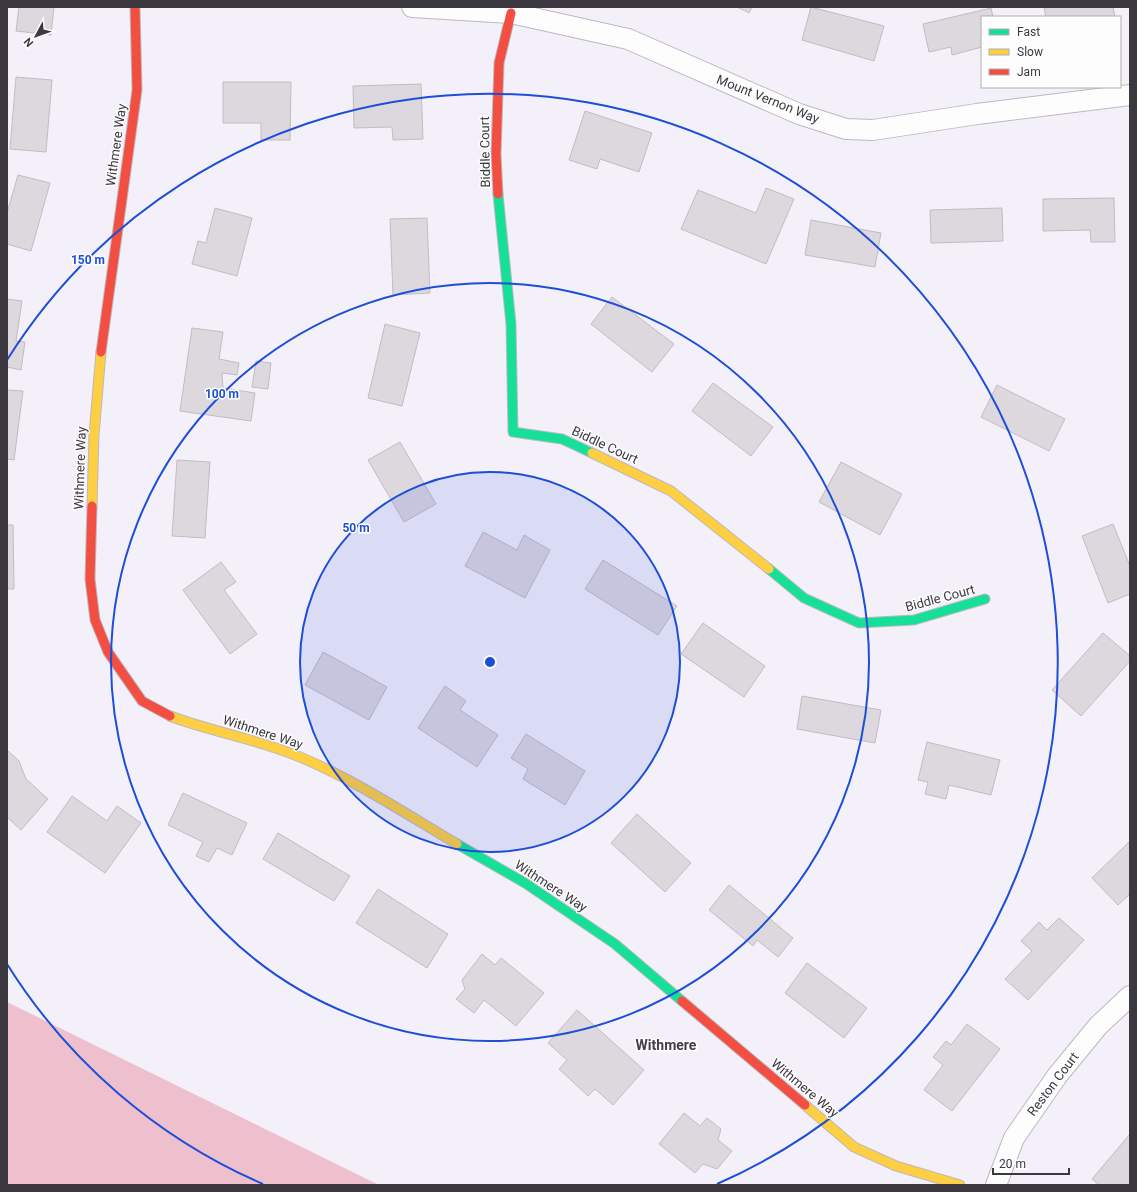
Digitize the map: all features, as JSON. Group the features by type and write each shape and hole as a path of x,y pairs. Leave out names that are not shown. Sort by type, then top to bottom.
{"street":[{"name":"Withmere Way","path":"135,7 137,90 100,358 94,435 90,579 95,620 108,652 126,680 142,701 164,714 196,726 244,737 300,757 360,787 525,883 615,944 854,1147 896,1166 960,1185"},
{"name":"Mount Vernon Way","path":"412,7 511,13 628,39 799,114 846,129 873,130 977,114 1130,95"},
{"name":"Biddle Court","path":"511,13 499,63 496,154 501,234 510,324 513,432 562,439 671,491 804,598 860,623 914,620 985,599"},
{"name":"Reston Court","path":"996,1185 1014,1138 1057,1076 1098,1026 1130,996"}],"shaded area":[{"path":"7,1002 379,1185 7,1185"}],"building":[{"path":"19,7 54,7 51,35 16,31"},
{"path":"737,7 752,7 749,13"},
{"path":"811,7 884,26 874,61 802,40"},
{"path":"1044,7 1113,7 1115,16 1046,16"},
{"path":"991,8 993,16 981,16 981,47 952,55 951,47 929,52 923,24"},
{"path":"16,77 52,80 46,152 10,149"},
{"path":"223,82 291,82 290,140 261,140 261,123 223,123"},
{"path":"421,84 423,139 393,140 392,127 354,128 353,86"},
{"path":"585,111 652,133 639,172 600,159 597,169 569,160"},
{"path":"18,175 50,183 31,251 7,244 7,213"},
{"path":"766,188 794,199 766,264 681,229 698,190 756,213"},
{"path":"1114,198 1115,242 1091,242 1090,230 1043,231 1043,199"},
{"path":"215,208 252,218 237,276 192,264 198,241 206,243"},
{"path":"1002,208 1003,241 931,243 930,210"},
{"path":"427,218 430,293 393,295 390,219"},
{"path":"811,220 881,233 875,267 805,255"},
{"path":"612,297 674,344 652,372 591,324"},
{"path":"7,299 22,301 16,341 25,342 21,370 7,367"},
{"path":"385,324 420,333 402,406 368,398"},
{"path":"192,328 223,332 219,359 239,363 237,375 222,373 223,388 255,393 251,421 180,411"},
{"path":"256,361 271,363 268,389 252,387"},
{"path":"713,383 773,427 751,456 692,411"},
{"path":"997,385 1065,419 1049,451 981,417"},
{"path":"7,390 23,391 14,460 7,459"},
{"path":"400,442 436,504 404,522 368,460"},
{"path":"177,460 210,462 205,538 172,536"},
{"path":"841,462 902,494 880,535 819,502"},
{"path":"1113,524 1130,566 1130,594 1108,603 1082,536"},
{"path":"7,525 13,525 14,589 7,589"},
{"path":"483,532 517,550 524,535 550,550 525,598 465,566"},
{"path":"603,560 677,606 658,635 585,589"},
{"path":"221,562 236,582 224,590 257,634 230,654 183,590"},
{"path":"703,623 765,666 744,697 681,654"},
{"path":"1103,633 1130,656 1130,661 1081,716 1052,690"},
{"path":"323,652 387,687 369,720 305,685"},
{"path":"445,686 466,701 460,710 498,735 477,767 418,728"},
{"path":"802,696 881,710 875,743 797,729"},
{"path":"526,734 585,771 565,805 523,779 528,769 511,758"},
{"path":"927,742 1000,760 991,795 949,785 946,799 925,794 928,782 918,780"},
{"path":"7,750 19,761 26,779 48,799 21,830 7,817"},
{"path":"183,793 247,823 232,855 217,848 209,862 196,856 203,842 168,825"},
{"path":"72,796 107,821 117,806 141,823 105,873 47,832"},
{"path":"637,814 691,863 665,892 611,843"},
{"path":"278,833 350,876 334,901 263,859"},
{"path":"1130,841 1130,894 1118,905 1092,878"},
{"path":"729,885 793,938 778,957 757,940 753,946 709,910"},
{"path":"378,889 448,934 427,968 356,923"},
{"path":"1059,918 1084,940 1028,1000 1005,979 1032,951 1021,941 1039,922 1047,930"},
{"path":"482,954 495,965 501,958 544,993 516,1026 484,1000 474,1013 456,999 465,989 462,980"},
{"path":"807,963 867,1008 844,1038 785,993"},
{"path":"577,1010 644,1070 613,1105 595,1089 588,1096 559,1069 567,1060 548,1043"},
{"path":"967,1024 1000,1049 952,1111 924,1090 943,1065 933,1057 946,1041 951,1045"},
{"path":"684,1113 700,1126 707,1118 721,1129 718,1140 732,1151 717,1169 703,1164 695,1173 659,1144"},
{"path":"1130,1134 1130,1185 1099,1185 1092,1179"}],"traffic: fast":[{"path":"498,194 511,324 513,432 562,439 592,453"},
{"path":"769,569 804,598 859,623 914,620 985,599"},
{"path":"457,844 525,883 615,944 682,1001"}],"traffic: slow":[{"path":"92,506 94,435 101,352"},
{"path":"592,453 671,491 769,569"},
{"path":"170,716 202,727 268,745 300,757 341,776 457,844"},
{"path":"805,1105 854,1147 896,1166 960,1185"}],"traffic: jam":[{"path":"101,352 137,90 135,7"},
{"path":"498,194 496,154 499,63 511,13"},
{"path":"92,506 90,579 95,620 108,652 142,701 170,716"},
{"path":"682,1001 805,1105"}],"district":[{"name":"Withmere","path":"666,1045"}]}
